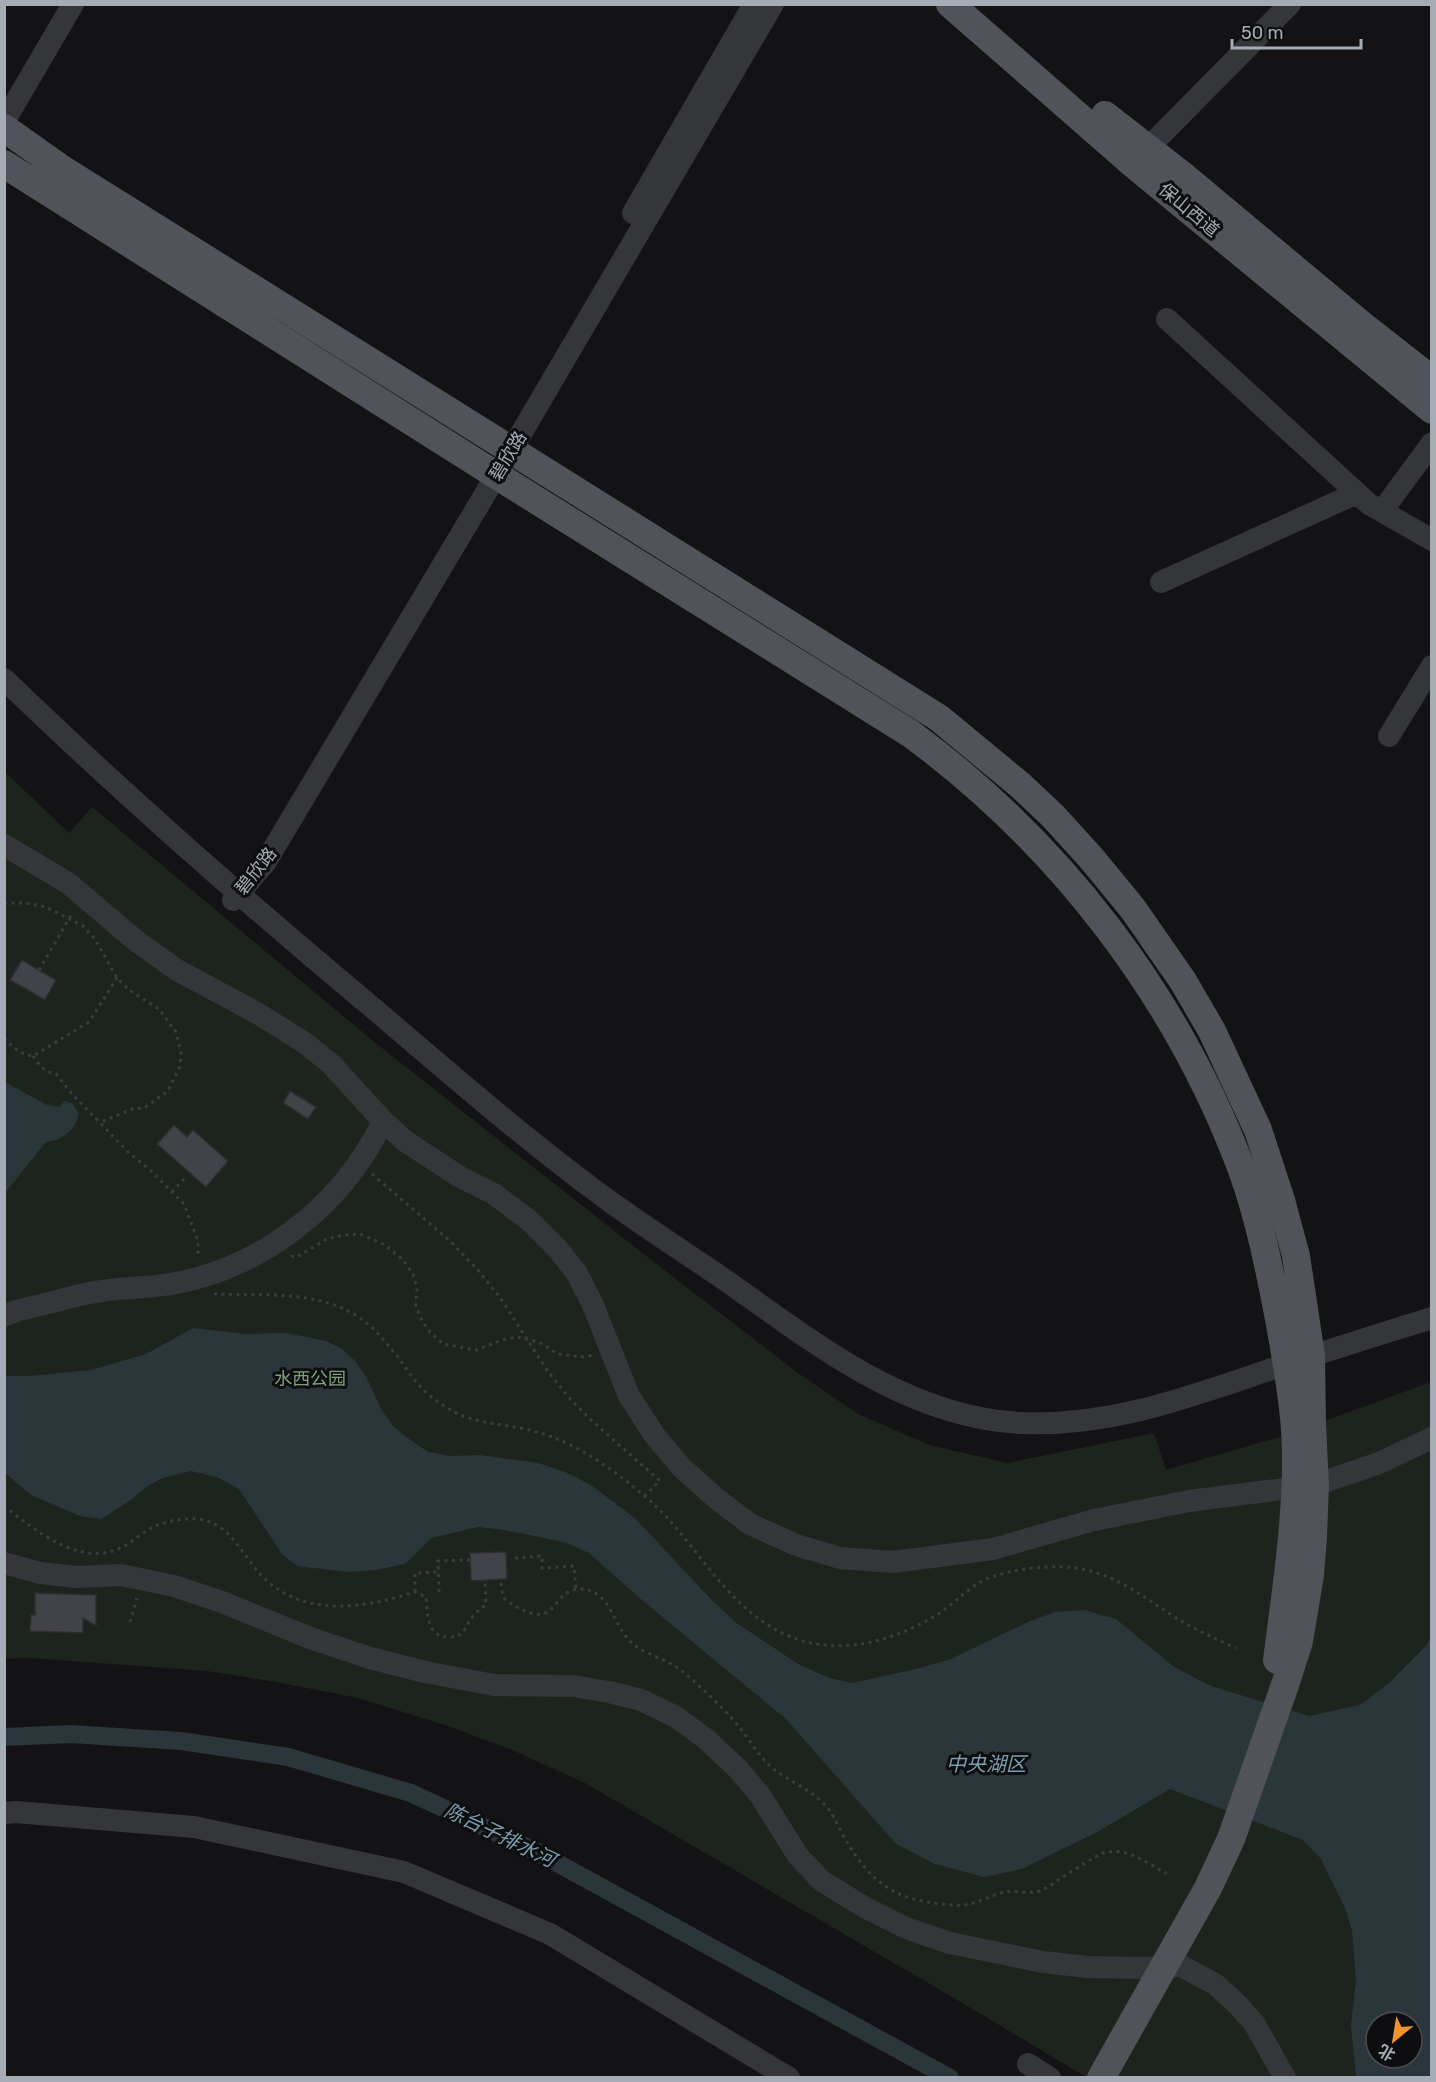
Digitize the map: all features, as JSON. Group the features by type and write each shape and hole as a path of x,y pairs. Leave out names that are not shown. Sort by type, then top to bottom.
{"main road":[{"name":"保山西道","path":"950,4 1140,156 1431,380"},
{"name":"保山西道","path":"980,4 1094,107 1140,156 1431,410"},
{"path":"4,128 80,180 939,718 1020,784 1092,859 1133,909 1183,981 1212,1031 1258,1130 1296,1256 1299,1365"},
{"path":"4,164 490,472 911,734 950,762 1029,836 1066,876 1133,960 1158,1000 1201,1076 1242,1170 1299,1365 1312,1424 1305,1487 1310,1575 1299,1641 1280,1681 1225,1837 1195,1881 1101,2078"},
{"path":"1086,2078 1154,1967"}],"street":[{"path":"4,122 73,4"},
{"name":"碧欣路","path":"506,446 754,4"},
{"name":"碧欣路","path":"232,894 257,858 462,512 506,446 774,4"},
{"path":"1140,156 1290,4"},
{"path":"1167,319 1369,504 1431,540"},
{"path":"1382,511 1431,442"},
{"path":"1161,582 1358,493"},
{"path":"1389,736 1431,666"},
{"path":"4,679 232,894"},
{"path":"4,692 99,783 518,1130 611,1202 837,1357 876,1381 910,1397 948,1411 981,1418 1018,1422 1085,1421 1146,1410 1431,1327"},
{"path":"4,845 68,884 135,940 177,970 305,1043 331,1064 383,1121 405,1141 434,1161 494,1194 530,1221 557,1248 576,1272 593,1305 629,1396 654,1436 679,1464 718,1500 750,1524 796,1545 840,1558 893,1562 993,1549 1094,1520 1189,1501 1305,1487 1379,1463 1431,1438"},
{"path":"4,1316 100,1291 159,1286 195,1279 240,1264 297,1228 333,1194 374,1141 383,1121"},
{"path":"1299,1365 1431,1318"},
{"path":"4,1563 40,1573 77,1577 121,1575 174,1586 222,1602 310,1638 370,1658 425,1672 494,1685 573,1686 642,1700 676,1717 706,1739 737,1768 760,1795 798,1856 822,1881 864,1907 906,1928 950,1943 1043,1962 1088,1967 1181,1966 1215,1984 1254,2024 1286,2078"},
{"path":"4,1813 194,1827 404,1872 549,1934 789,2078"},
{"path":"1028,2064 1050,2078"}],"path":[{"path":"39,970 82,896"},
{"path":"4,903 26,903 46,907 83,926 95,939 117,978 129,990 159,1009 179,1041 180,1066 168,1091 144,1108 132,1109 101,1122"},
{"path":"4,1038 23,1055 33,1056 89,1022 117,978"},
{"path":"33,1056 41,1067 56,1074 69,1091 129,1153 150,1170 184,1204 198,1241 195,1279"},
{"path":"358,1164 384,1183 450,1241 499,1296 549,1373 571,1400 660,1481"},
{"path":"172,1192 184,1179"},
{"path":"262,1252 297,1257 327,1239 344,1234 360,1234 385,1245 403,1260 413,1275 417,1288 416,1306 422,1321 443,1344 476,1350 517,1337 539,1342 558,1354 583,1357 600,1354 610,1347"},
{"path":"644,1496 679,1464"},
{"path":"4,1506 72,1551 93,1555 118,1550 153,1527 177,1520 200,1519 219,1527 236,1540 264,1578 281,1591 302,1600 330,1606 354,1606 391,1600 415,1592 426,1598 430,1628 443,1637 457,1636 464,1632 475,1614 486,1605 485,1582"},
{"path":"515,1558 542,1556 542,1568 574,1566 576,1590"},
{"path":"439,1592 438,1561 470,1560"},
{"path":"415,1592 415,1573 438,1572"},
{"path":"130,1622 137,1599 133,1577"},
{"path":"501,1583 502,1596 506,1602 536,1616 548,1612 568,1593 576,1590 590,1590 598,1594 628,1640 640,1649 674,1664 735,1722 770,1765 786,1779 824,1803 860,1863 875,1879 896,1894 920,1901 964,1906 1006,1892 1041,1891 1103,1853 1115,1851 1128,1853 1167,1874"}],"green space":[{"name":"水西公园","path":"4,771 69,833 92,807 378,1045 798,1373 858,1414 930,1445 1007,1463 1154,1433 1166,1470 1286,1435 1431,1382 1431,2077 1086,2077 585,1783 512,1750 448,1726 358,1698 276,1682 207,1671 30,1658 5,1659"}],"water":[{"path":"5,1082 47,1105 59,1107 65,1101 72,1103 79,1114 71,1130 62,1137 46,1142 5,1193"},
{"name":"中央湖区","path":"193,1328 245,1334 286,1333 326,1341 342,1349 354,1360 366,1376 382,1411 394,1427 428,1452 451,1456 480,1455 538,1463 565,1472 591,1485 636,1519 735,1622 798,1664 829,1678 853,1683 951,1659 1028,1622 1055,1612 1084,1610 1116,1619 1174,1667 1211,1686 1309,1716 1360,1705 1389,1683 1426,1646 1431,1637 1431,2077 1356,2077 1351,2025 1356,1981 1352,1930 1345,1908 1321,1859 1303,1840 1170,1789 1099,1831 1022,1869 984,1877 935,1864 896,1844 786,1719 643,1601 589,1553 564,1542 478,1527 431,1538 405,1564 377,1570 349,1572 297,1566 282,1554 239,1489 217,1477 191,1471 163,1478 146,1487 131,1500 101,1519 80,1516 31,1495 5,1473 5,1376 91,1370 146,1354"}],"building":[{"path":"22,960 56,980 45,1000 10,980"},
{"path":"290,1091 316,1107 308,1119 283,1103"},
{"path":"174,1125 187,1137 193,1130 228,1161 206,1187 157,1144"},
{"path":"506,1552 507,1579 471,1581 470,1553"},
{"path":"35,1593 96,1595 96,1626 83,1618 83,1633 30,1631 31,1615 35,1615"}],"waterway":[{"name":"陈台子排水河","path":"4,1737 71,1734 181,1741 288,1757 411,1793 539,1853 950,2078"}]}
